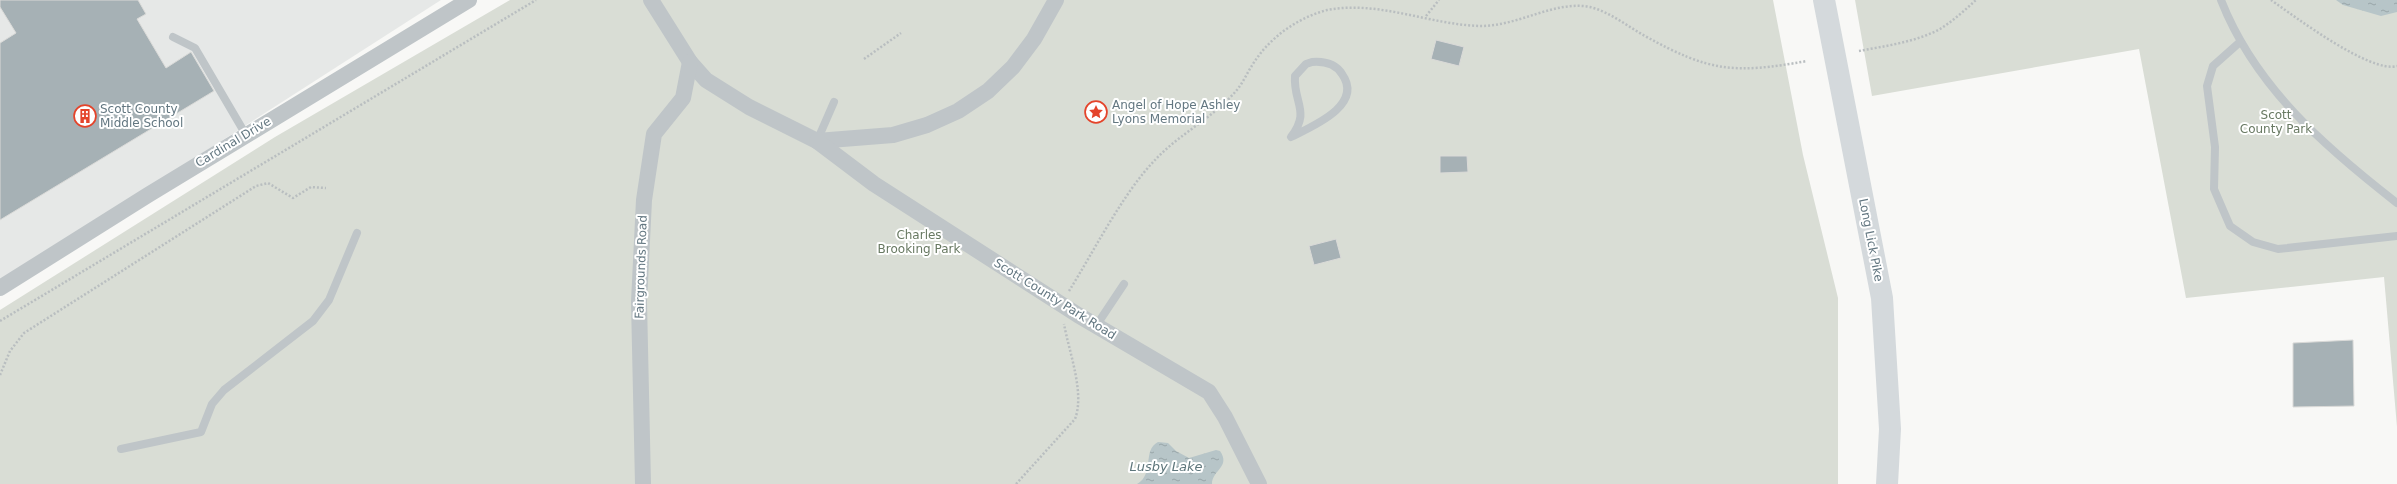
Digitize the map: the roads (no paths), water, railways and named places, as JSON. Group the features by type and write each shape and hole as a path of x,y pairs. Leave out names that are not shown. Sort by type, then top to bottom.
{"main road":[{"name":"Long Lick Pike","path":"1824,0 1882,298 1890,429 1887,484"}],"street":[{"name":"Cardinal Drive","path":"0,288 246,135 469,0"},
{"path":"651,0 690,62"},
{"path":"817,142 893,135 927,125 958,111 988,91 1013,67 1034,38 1056,0"},
{"name":"Scott County Park Road","path":"690,62 713,84 789,129 817,142 874,184 1063,305 1209,392 1225,417 1259,484"},
{"name":"Fairgrounds Road","path":"643,484 638,302 644,200 654,134 683,98 690,62"}],"lane":[{"path":"2221,0 2240,42 2280,100 2344,162 2397,203"},
{"path":"173,37 187,42 195,48 246,135"},
{"path":"2240,42 2213,66 2207,86 2215,147 2214,189 2230,226 2253,242 2278,249 2397,236"},
{"path":"1312,62 1329,63 1342,73 1348,89 1346,97 1335,111 1291,137 1301,120 1302,112 1295,84 1295,76 1306,64 1312,62"},
{"path":"817,142 834,102"},
{"path":"121,449 201,432 212,404 224,390 313,321 329,300 357,233"},
{"path":"1096,326 1124,284"}],"water":[{"path":"2336,0 2397,0 2397,12 2381,16 2343,5"},
{"name":"Lusby Lake","path":"1158,442 1168,443 1176,451 1189,458 1216,450 1220,451 1223,456 1223,461 1213,479 1212,484 1137,484 1146,474 1150,451"}],"place":[{"name":"Angel of Hope Ashley Lyons Memorial","path":"1096,112"},
{"name":"Scott County Middle School","path":"85,116"}],"park label":[{"name":"Scott County Park","path":"2276,122"},
{"name":"Charles Brooking Park","path":"919,242"}]}
